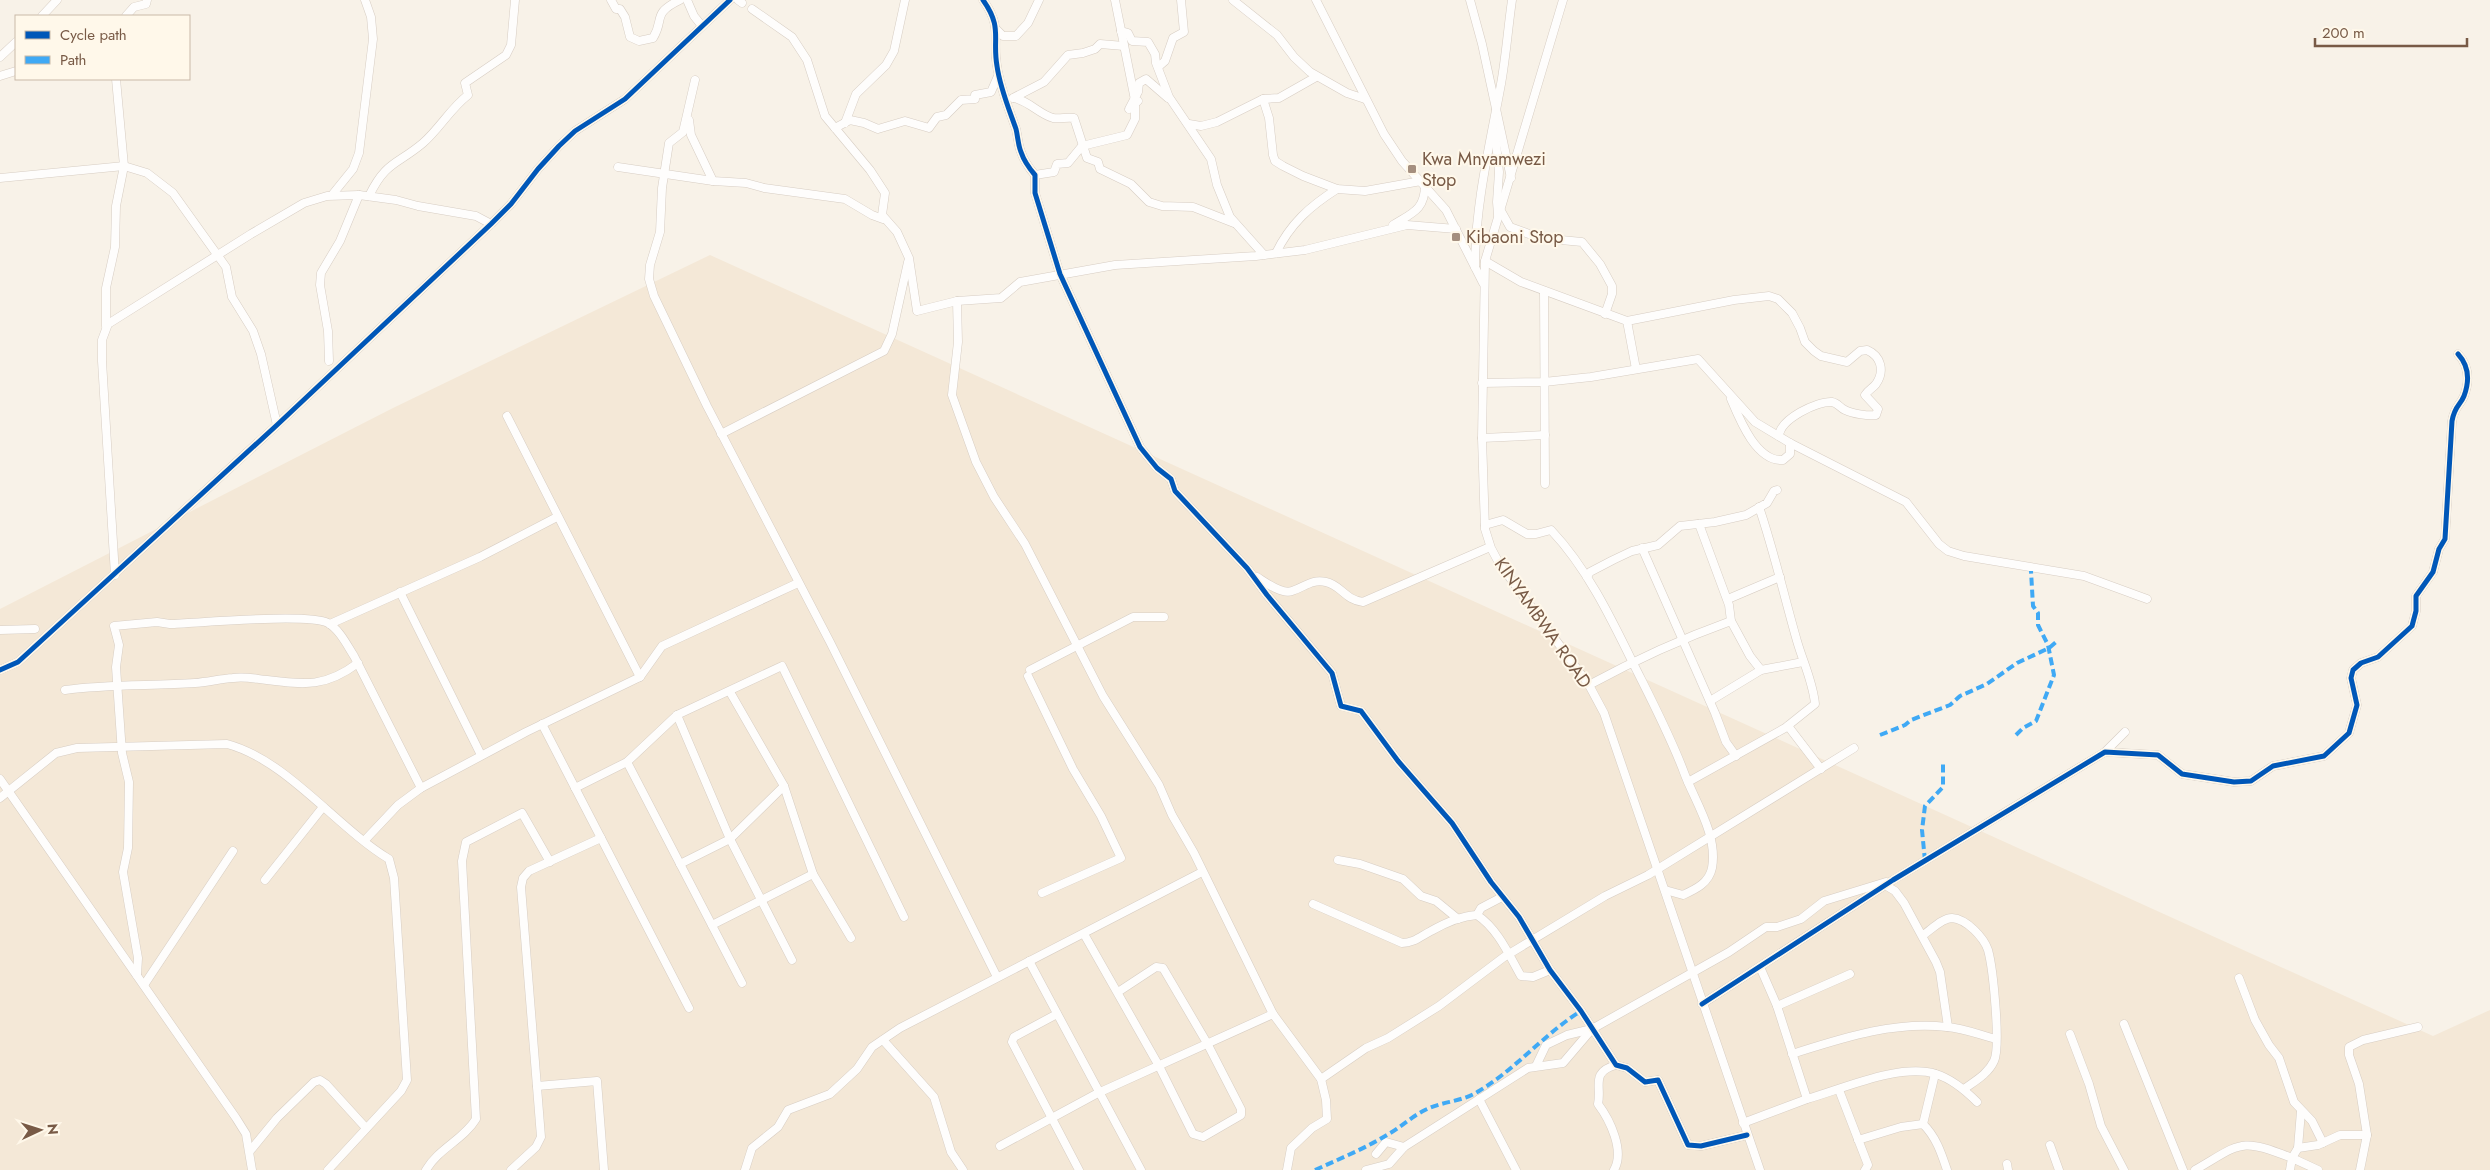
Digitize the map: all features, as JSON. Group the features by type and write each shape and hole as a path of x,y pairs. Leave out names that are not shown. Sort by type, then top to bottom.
{"street":[{"path":"43,15 57,0"},
{"path":"127,15 134,7 146,4 147,0"},
{"path":"332,195 353,169 359,153 373,25 365,0"},
{"path":"369,196 376,182 389,166 423,143 453,107 468,95 465,84 506,55 511,45 515,0"},
{"path":"611,0 616,9 620,9 625,17 630,37 639,41 653,38 660,15 668,7 680,0"},
{"path":"687,0 694,16 702,26"},
{"path":"0,670 18,662 115,575 491,224 511,204 538,169 575,131 625,99 730,0"},
{"path":"845,123 856,94 886,65 894,51 905,0"},
{"path":"983,0 990,11 998,34 1003,36 1016,36 1028,22 1039,0"},
{"path":"1115,0 1121,31 1124,46 1135,100 1138,100 1130,108 1138,92 1138,83 1146,79 1173,104 1189,124 1211,159 1217,185 1234,223 1264,255"},
{"path":"1158,67 1166,58 1172,38 1184,32 1181,0"},
{"path":"1233,0 1276,35 1302,65 1316,76 1347,93 1365,99"},
{"path":"1316,0 1365,99 1392,148 1446,210 1483,284"},
{"path":"1470,0 1482,44 1495,114 1511,178"},
{"path":"1475,269 1475,240 1512,0"},
{"name":"KINYAMBWA ROAD","path":"1563,0 1485,261 1482,383 1485,525 1490,547 1499,563 1589,685 1607,722 1760,1170"},
{"path":"752,9 785,31 796,42 807,60 821,109 834,128 870,170 885,193 883,219"},
{"path":"996,29 998,76 1010,99 1020,151 1028,167 1035,175 1034,193 1060,274 1140,447 1157,468 1171,479 1175,492 1250,572 1332,673 1340,706 1361,711 1398,761 1452,823 1616,1065 1627,1068 1645,1082 1658,1080 1688,1145 1701,1146 1747,1135"},
{"path":"1121,31 1128,33 1132,41 1148,42 1155,54 1158,67 1173,104"},
{"path":"0,57 15,43"},
{"path":"1010,99 1044,82 1068,55 1083,53 1100,44 1124,46"},
{"path":"0,76 15,71"},
{"path":"834,128 845,123 857,121 883,129 905,121 928,128 936,117 946,115 961,100 975,99 975,95 991,92 998,76"},
{"path":"1189,124 1201,126 1212,124 1263,99 1279,98 1316,76"},
{"path":"115,575 102,340 106,326 106,288 115,247 116,206 124,166 116,80"},
{"path":"695,80 683,132 669,144 662,188 660,232 650,265 649,279 654,296 721,434 997,977"},
{"path":"1010,99 1027,102 1052,118 1074,118 1087,158 1098,162 1100,169 1109,175 1131,184 1149,202 1162,206 1193,207 1234,223"},
{"path":"1263,99 1269,118 1276,160 1303,176 1337,188 1365,191 1423,183"},
{"path":"1035,175 1054,172 1057,164 1068,163 1082,146 1127,135 1135,119 1135,100"},
{"path":"689,111 691,135 713,181"},
{"path":"1495,114 1500,214 1510,227 1540,238 1573,240 1586,245 1612,286 1612,294 1605,314"},
{"path":"0,178 124,166 148,173 174,193 218,253 226,267 232,297 252,331 262,354 276,425"},
{"path":"618,167 713,181 746,183 764,188 845,199 872,215 883,219 897,232 909,258 918,311 956,301 1001,298 1020,282 1060,274 1132,264 1264,255 1320,247 1390,228 1418,225 1456,229"},
{"path":"1390,228 1419,208 1424,202 1423,183"},
{"path":"1276,253 1288,232 1302,214 1337,188"},
{"path":"106,326 218,253 304,203 332,195 369,196 476,216 491,224"},
{"path":"329,362 328,331 320,285 321,273 340,241 359,195"},
{"path":"721,434 884,351 895,322 909,258"},
{"path":"1485,261 1521,282 1627,321 1734,300 1769,296 1784,302 1800,328 1808,346 1817,354 1847,362 1860,351 1868,350 1880,360 1881,371 1877,383 1865,395 1878,409 1876,416 1849,411 1833,402 1818,403 1782,425 1779,436"},
{"path":"1544,291 1545,484"},
{"path":"956,301 957,356 952,395 958,415 983,476 1025,544 1103,696 1160,785 1172,815 1273,1014 1321,1079 1326,1100 1327,1119 1312,1128 1291,1148 1287,1170"},
{"path":"1627,321 1636,369"},
{"path":"2105,752 2158,755 2182,774 2234,782 2252,781 2273,766 2324,756 2349,733 2357,705 2350,678 2354,670 2361,663 2378,656 2412,626 2416,611 2416,596 2433,572 2439,549 2445,539 2452,420 2454,409 2464,397 2468,377 2466,364 2458,354"},
{"path":"1482,383 1544,382 1591,377 1698,360 1755,422 1790,443 1906,502 1929,534 1948,551 1964,556 2084,576 2147,599"},
{"path":"1729,394 1746,434 1764,452 1773,458 1784,460 1790,454 1790,443"},
{"path":"507,416 640,677"},
{"path":"1482,438 1545,435"},
{"path":"1587,577 1590,572 1613,560 1642,548 1658,545 1680,526 1746,515 1767,503 1777,490"},
{"path":"1688,782 1788,726 1815,704 1814,689 1803,662 1759,507"},
{"path":"330,624 480,557 557,517"},
{"path":"1485,525 1503,520 1527,534 1551,530 1587,577 1618,628 1680,760 1709,836 1713,857 1710,876 1699,887 1683,895 1665,890"},
{"path":"1699,524 1729,605 1730,621 1750,656 1761,670"},
{"path":"1250,572 1285,592 1292,592 1302,585 1328,582 1352,601 1363,602 1490,547"},
{"path":"1642,548 1683,638 1726,742 1736,756"},
{"path":"1728,599 1780,576"},
{"path":"365,840 398,805 421,788 542,724 640,677 662,646 798,583"},
{"path":"400,592 481,755"},
{"path":"1279,610 1285,592"},
{"path":"1042,893 1121,858 1073,769 1029,673 1077,645 1133,617 1164,617"},
{"path":"137,975 138,958 123,872 128,848 130,786 122,746 116,667 119,645 114,626 156,622 170,624 292,619 318,619 330,624 342,637 358,663 421,788"},
{"path":"1589,685 1632,661 1683,638 1730,621"},
{"path":"0,630 35,629"},
{"path":"1710,701 1761,670 1803,662"},
{"path":"65,690 95,685 117,687 196,683 233,678 300,683 323,682 340,676 358,663"},
{"path":"575,788 627,762 677,715 730,692 782,666 904,917"},
{"path":"730,692 784,786 813,874 851,938"},
{"path":"677,715 730,838 792,960"},
{"path":"542,724 689,1008"},
{"path":"1788,726 1821,769"},
{"path":"1702,1004 1893,880 2105,752 2126,732"},
{"path":"0,798 62,750 122,746 227,744 241,748 274,766 322,807 389,858 393,866 408,1068 407,1080 401,1091 328,1170"},
{"path":"1321,1079 1366,1048 1388,1038 1439,1006 1508,954 1756,810 1854,748"},
{"path":"627,762 742,983"},
{"path":"0,779 236,1118 246,1134 252,1170"},
{"path":"680,864 730,838 784,786"},
{"path":"265,880 322,807"},
{"path":"426,1170 431,1161 467,1131 476,1119 462,861 466,842 522,813 550,862"},
{"path":"511,1170 540,1141 521,886 523,878 529,872 601,838"},
{"path":"144,985 233,851"},
{"path":"1338,860 1360,864 1403,879 1421,896 1436,901 1458,919"},
{"path":"745,1170 752,1148 778,1128 788,1110 830,1094 857,1069 872,1047 900,1028 1202,872"},
{"path":"712,925 813,874"},
{"path":"1536,1066 1546,1045 1567,1035 1592,1028 1692,972 1766,927 1801,919 1824,900 1893,880"},
{"path":"1886,885 1904,903 1923,935 1940,972 1948,1027"},
{"path":"1477,915 1481,908 1502,897"},
{"path":"1312,904 1402,943 1412,943 1432,930 1458,919 1477,915 1486,921 1521,976 1533,977 1550,970"},
{"path":"1923,935 1942,921 1952,918 1963,922 1979,935 1988,950 1996,1011 1996,1058 1984,1075 1964,1089"},
{"path":"1084,934 1159,1066 1190,1129 1197,1137 1202,1137 1241,1115 1241,1109 1207,1043 1163,968 1156,967 1118,992"},
{"path":"1030,961 1098,1093 1141,1170"},
{"path":"1760,967 1777,1006 1807,1099"},
{"path":"1777,1006 1850,974"},
{"path":"2239,978 2256,1020 2269,1045 2279,1058 2290,1094 2301,1111 2312,1121 2323,1143"},
{"path":"1057,1014 1014,1037 1012,1042 1079,1170"},
{"path":"1000,1146 1098,1093 1273,1014"},
{"path":"2124,1024 2183,1170"},
{"path":"1792,1054 1837,1040 1894,1026 1948,1027 1996,1039"},
{"path":"2360,1170 2367,1136 2359,1084 2349,1055 2349,1047 2363,1040 2418,1027"},
{"path":"1366,1170 1388,1164 1404,1147 1528,1068 1564,1063 1592,1028"},
{"path":"2070,1034 2089,1084 2101,1126 2124,1170"},
{"path":"883,1040 934,1097 951,1152 963,1170"},
{"path":"1614,1170 1619,1156 1608,1117 1598,1104 1600,1096 1597,1088 1599,1077 1603,1072 1616,1065"},
{"path":"1743,1123 1807,1099 1908,1071 1935,1074 1964,1089 1977,1102"},
{"path":"1923,1124 1935,1074"},
{"path":"250,1152 277,1118 320,1080 326,1084 366,1128"},
{"path":"537,1086 597,1081 604,1170"},
{"path":"1839,1090 1868,1165 1866,1170"},
{"path":"1479,1099 1516,1170"},
{"path":"2290,1170 2292,1158 2298,1148 2301,1111"},
{"path":"1858,1140 1901,1127 1923,1124"},
{"path":"1923,1124 1931,1132 1939,1146 1947,1170"},
{"path":"2298,1148 2323,1143 2340,1135 2367,1136"},
{"path":"1376,1154 1386,1142 1404,1147"},
{"path":"2195,1170 2236,1146 2244,1144 2268,1148 2318,1170"},
{"path":"2050,1145 2059,1170"}],"shaded area":[{"path":"710,255 2433,1036 2490,1010 2490,1170 0,1170 0,609 393,408"}],"marked path":[{"path":"2016,735 2023,728 2036,721 2054,675 2048,645 2038,625 2038,613 2033,606 2031,571"},
{"path":"1880,735 1905,725 1911,720 1950,705 1960,696 1987,684 2017,663 2049,648 2056,642"},
{"path":"1925,861 1922,830 1925,806 1943,787 1943,761"},
{"path":"1315,1170 1378,1140 1425,1110 1473,1095 1581,1011"}],"cycle path":[{"path":"0,670 18,662 277,425 491,224 511,204 538,169 575,131 625,99 730,0"},
{"path":"983,0 993,18 995,26 996,56 1002,90 1016,129 1022,155 1035,175 1035,193 1060,274 1140,447 1157,468 1171,479 1175,491 1247,568 1332,673 1341,706 1361,711 1398,761 1452,823 1491,882 1519,917 1550,970 1581,1011 1616,1065 1627,1068 1645,1082 1658,1080 1688,1145 1701,1146 1747,1135"},
{"path":"1702,1004 1893,880 2105,752 2158,755 2182,774 2234,782 2251,781 2273,766 2324,756 2349,733 2357,705 2351,678 2353,670 2361,663 2378,657 2412,626 2416,611 2416,596 2433,572 2439,549 2445,539 2452,421 2464,396 2468,379 2466,368 2458,354"}],"place":[{"name":"Kwa Mnyamwezi Stop","path":"1412,169"},
{"name":"Kibaoni Stop","path":"1456,237"}]}
